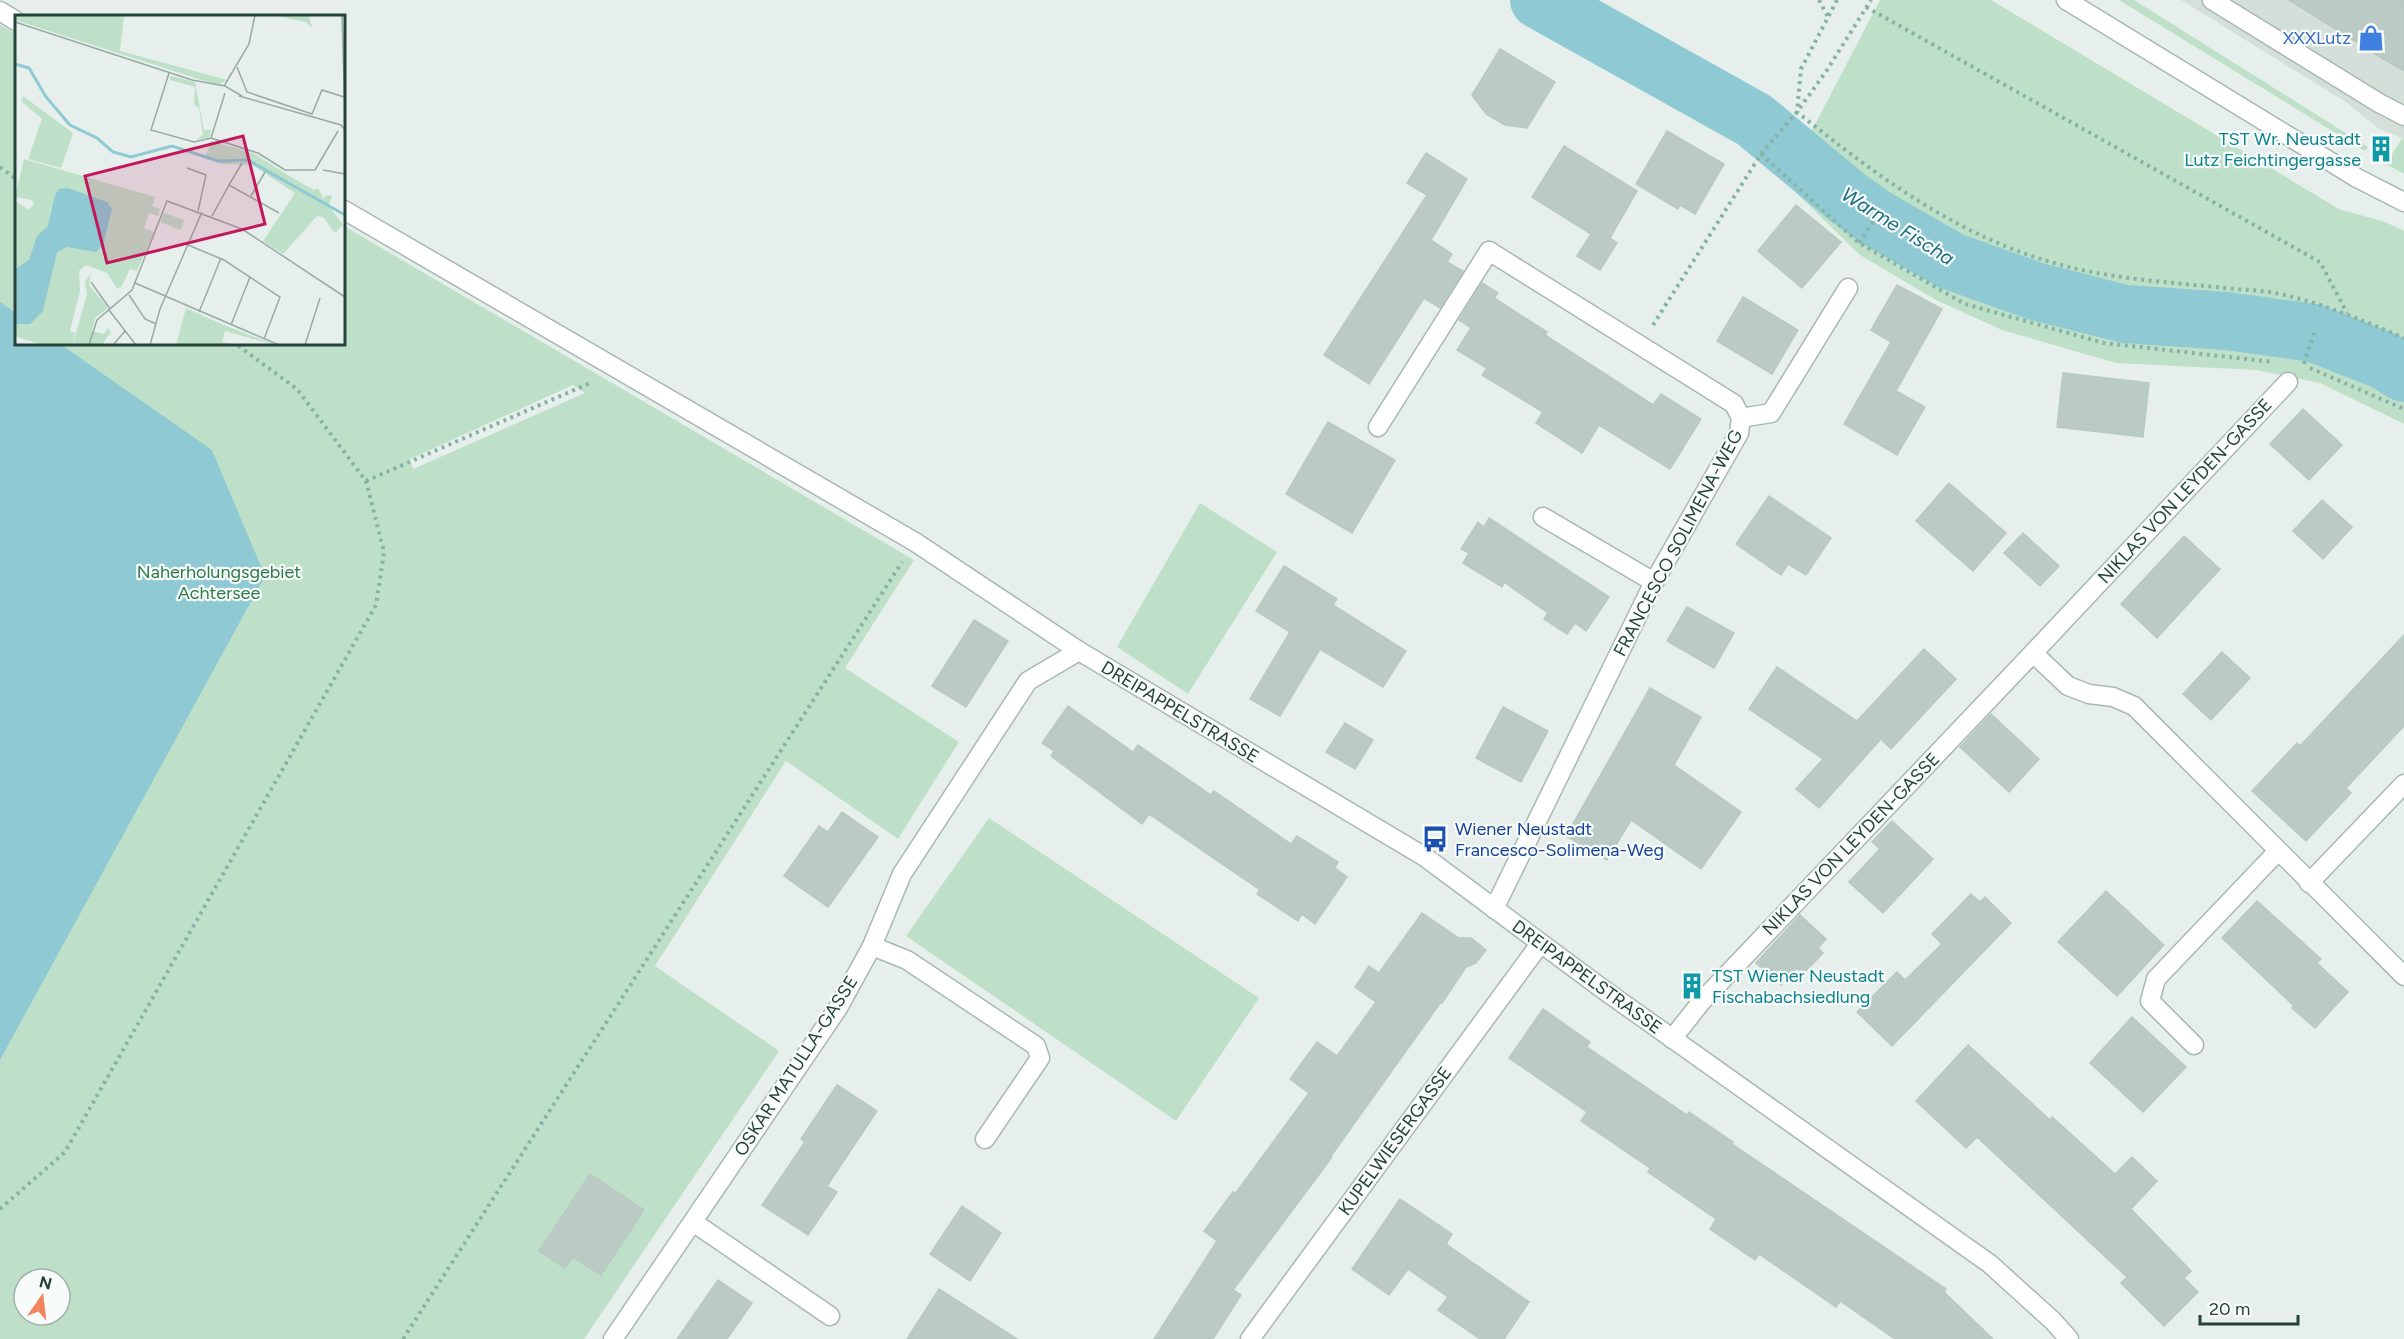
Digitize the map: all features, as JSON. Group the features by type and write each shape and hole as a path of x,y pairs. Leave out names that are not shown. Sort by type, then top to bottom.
{"street":[{"path":"2212,0 2379,103 2404,116"},
{"path":"2072,1 2357,178 2404,202"},
{"path":"0,11 15,20"},
{"name":"DREIPAPPELSTRASSE","path":"345,211 915,542 1079,651 1425,857 1540,944 1990,1264 2069,1339"},
{"name":"FRANCESCO SOLIMENA-WEG","path":"1378,427 1489,251 1734,404 1741,418 1739,433 1654,582 1494,909"},
{"path":"1741,418 1771,413 1848,288"},
{"name":"NIKLAS VON LEYDEN-GASSE","path":"1672,1039 1702,1001 2288,382"},
{"path":"1543,517 1654,582"},
{"name":"OSKAR MATULLA-GASSE","path":"613,1339 838,1008 872,945 902,874 1028,681 1079,651"},
{"path":"2033,652 2068,686 2089,694 2113,696 2134,706 2404,976"},
{"path":"2310,883 2404,784"},
{"path":"2194,1045 2150,1001 2156,979 2278,851"},
{"name":"KUPELWIESERGASSE","path":"1250,1339 1540,944"},
{"path":"872,945 907,960 1036,1046 1040,1059 984,1139"},
{"path":"693,1222 830,1316"}],"path":[{"path":"1819,0 1828,17"},
{"path":"1797,112 1801,69 1837,0"},
{"path":"1640,345 1761,154 1797,112 1827,70 1871,0"},
{"path":"1866,7 2320,262 2347,313"},
{"path":"1797,112 1855,158 1928,209 1992,241 2055,264 2130,279 2275,293 2347,313 2404,338"},
{"path":"1761,154 1859,243 1965,304 2104,344 2280,363"},
{"path":"0,167 15,178"},
{"path":"1859,243 1876,218"},
{"path":"2314,333 2303,365 2404,409"},
{"path":"0,1209 65,1152 376,605 384,552 366,481 297,389 237,345"},
{"path":"366,481 621,370"},
{"path":"403,1339 915,542"}],"shaded area":[{"path":"2181,0 2404,0 2404,139 2379,129 2346,102"}],"green space":[{"path":"1880,0 1991,0 2339,209 2385,222 2404,231 2404,424 2320,383 2257,370 2116,363 2002,330 1936,300 1860,255 1774,171 1781,160 1809,136"},
{"path":"2119,0 2134,0 2368,147 2365,151"},
{"name":"Naherholungsgebiet Achtersee","path":"0,25 15,33 15,345 345,345 345,227 914,560 845,668 959,742 898,839 786,761 655,966 779,1051 584,1339 0,1339","holes":["573,385 585,393 413,469 410,459"]},
{"path":"2402,138 2404,139 2404,174 2386,164"},
{"path":"1200,503 1277,552 1188,694 1117,647"},
{"path":"989,818 1259,998 1176,1121 906,936"}],"water":[{"path":"0,302 15,312 15,345 61,345 212,450 265,576 0,1060"}],"building":[{"name":"XXXLutz","path":"2289,0 2404,0 2404,71 2380,57"},
{"path":"1500,49 1555,82 1527,128 1505,125 1486,114 1472,95"},
{"path":"1667,131 1724,164 1695,214 1680,205 1678,209 1636,184"},
{"path":"1564,146 1637,191 1610,238 1617,243 1600,270 1577,256 1591,234 1532,197"},
{"path":"1426,153 1467,179 1431,240 1452,254 1447,262 1463,271 1440,308 1424,298 1369,384 1324,355 1427,195 1407,183"},
{"path":"1796,205 1841,242 1802,288 1758,251"},
{"path":"1482,283 1498,293 1494,298 1547,332 1545,335 1653,405 1661,394 1701,419 1670,469 1599,425 1582,453 1536,423 1543,412 1482,375 1487,368 1457,350 1471,328 1459,320"},
{"path":"1897,285 1942,309 1896,391 1925,407 1897,455 1844,424 1891,342 1871,330"},
{"path":"1743,297 1798,330 1772,374 1717,341"},
{"path":"2063,373 2149,383 2143,437 2057,427"},
{"path":"2303,409 2342,445 2309,480 2270,444"},
{"path":"1328,422 1395,460 1352,533 1286,494"},
{"path":"1949,483 2006,533 1973,571 1916,521"},
{"path":"1769,496 1831,538 1806,575 1788,564 1781,575 1736,544"},
{"path":"2322,500 2352,527 2323,559 2293,531"},
{"path":"1489,518 1609,597 1586,631 1575,623 1567,634 1544,619 1548,613 1504,582 1502,587 1463,563 1469,553 1461,549 1478,522 1484,527"},
{"path":"2023,533 2059,566 2040,586 2004,553"},
{"path":"2184,536 2220,569 2157,638 2121,604"},
{"path":"1284,566 1337,599 1333,605 1406,651 1383,687 1320,649 1280,716 1250,699 1290,632 1256,611"},
{"path":"1687,607 1734,633 1714,668 1667,641"},
{"path":"974,620 1008,641 966,707 932,686"},
{"path":"2404,635 2404,726 2346,788 2351,793 2306,841 2252,791 2297,743 2300,746"},
{"path":"1924,649 1956,679 1891,749 1881,739 1819,808 1796,789 1823,759 1749,709 1777,667 1857,721"},
{"path":"2222,652 2250,678 2211,720 2183,694"},
{"path":"1650,688 1701,717 1674,765 1741,812 1701,869 1631,820 1607,860 1566,836"},
{"path":"1068,706 1133,752 1138,745 1211,795 1214,791 1291,844 1297,836 1338,862 1335,868 1347,877 1315,924 1302,914 1298,921 1257,894 1260,890 1149,814 1142,824 1051,756 1054,751 1042,743"},
{"path":"1503,707 1548,731 1521,782 1476,758"},
{"path":"1991,714 2039,759 2009,792 1960,747"},
{"path":"1345,723 1373,740 1355,769 1326,752"},
{"path":"842,812 878,837 828,907 784,876 819,826 828,832"},
{"path":"1892,821 1933,859 1883,913 1849,882 1880,849 1872,842"},
{"path":"2106,891 2164,945 2117,996 2058,942"},
{"path":"1971,894 1980,902 1985,897 2011,923 1892,1046 1857,1012 1897,972 1905,980 1942,944 1932,934"},
{"path":"2257,901 2321,959 2317,963 2348,992 2315,1028 2222,938"},
{"path":"1422,913 1459,938 1471,938 1486,950 1476,963 1466,967 1332,1157 1233,1290 1241,1295 1213,1339 1154,1339 1217,1241 1204,1231 1233,1192 1235,1194 1309,1093 1290,1079 1317,1042 1337,1056 1376,1002 1355,987 1369,966 1379,973"},
{"path":"1800,915 1826,939 1818,948 1823,953 1803,974 1797,968 1781,985 1756,963"},
{"path":"1543,1009 1590,1042 1587,1047 1687,1115 1689,1112 1733,1142 1732,1144 1946,1289 1944,1292 1993,1339 1895,1339 1840,1301 1836,1307 1759,1254 1755,1260 1710,1229 1716,1219 1648,1172 1650,1168 1581,1121 1587,1112 1509,1058"},
{"path":"2132,1017 2186,1067 2143,1112 2090,1063"},
{"path":"1968,1045 2050,1120 2052,1117 2115,1174 2132,1157 2157,1181 2131,1209 2191,1271 2184,1278 2198,1292 2164,1326 2121,1283 2127,1277 1977,1137 1966,1148 1916,1101"},
{"path":"837,1085 877,1111 827,1186 837,1192 808,1235 762,1205 805,1142 801,1139"},
{"path":"590,1174 644,1210 601,1275 573,1257 565,1268 539,1251"},
{"path":"1400,1199 1452,1234 1446,1244 1529,1302 1504,1339 1480,1339 1438,1310 1448,1297 1408,1269 1389,1295 1352,1269"},
{"path":"962,1206 1001,1233 970,1281 930,1254"},
{"path":"718,1280 752,1303 727,1339 677,1339"},
{"path":"939,1289 1017,1339 907,1339"}],"waterway":[{"name":"Warme Fischa","path":"1539,0 1754,120 1848,198 1876,218 1951,261 2035,291 2125,314 2227,321 2314,333 2385,361 2404,373"}],"place":[{"name":"XXXLutz","path":"2371,38"},
{"name":"TST Wr. Neustadt Lutz Feichtingergasse","path":"2381,149"},
{"name":"Wiener Neustadt Francesco-Solimena-Weg","path":"1435,839"},
{"name":"TST Wiener Neustadt Fischabachsiedlung","path":"1692,986"}]}
